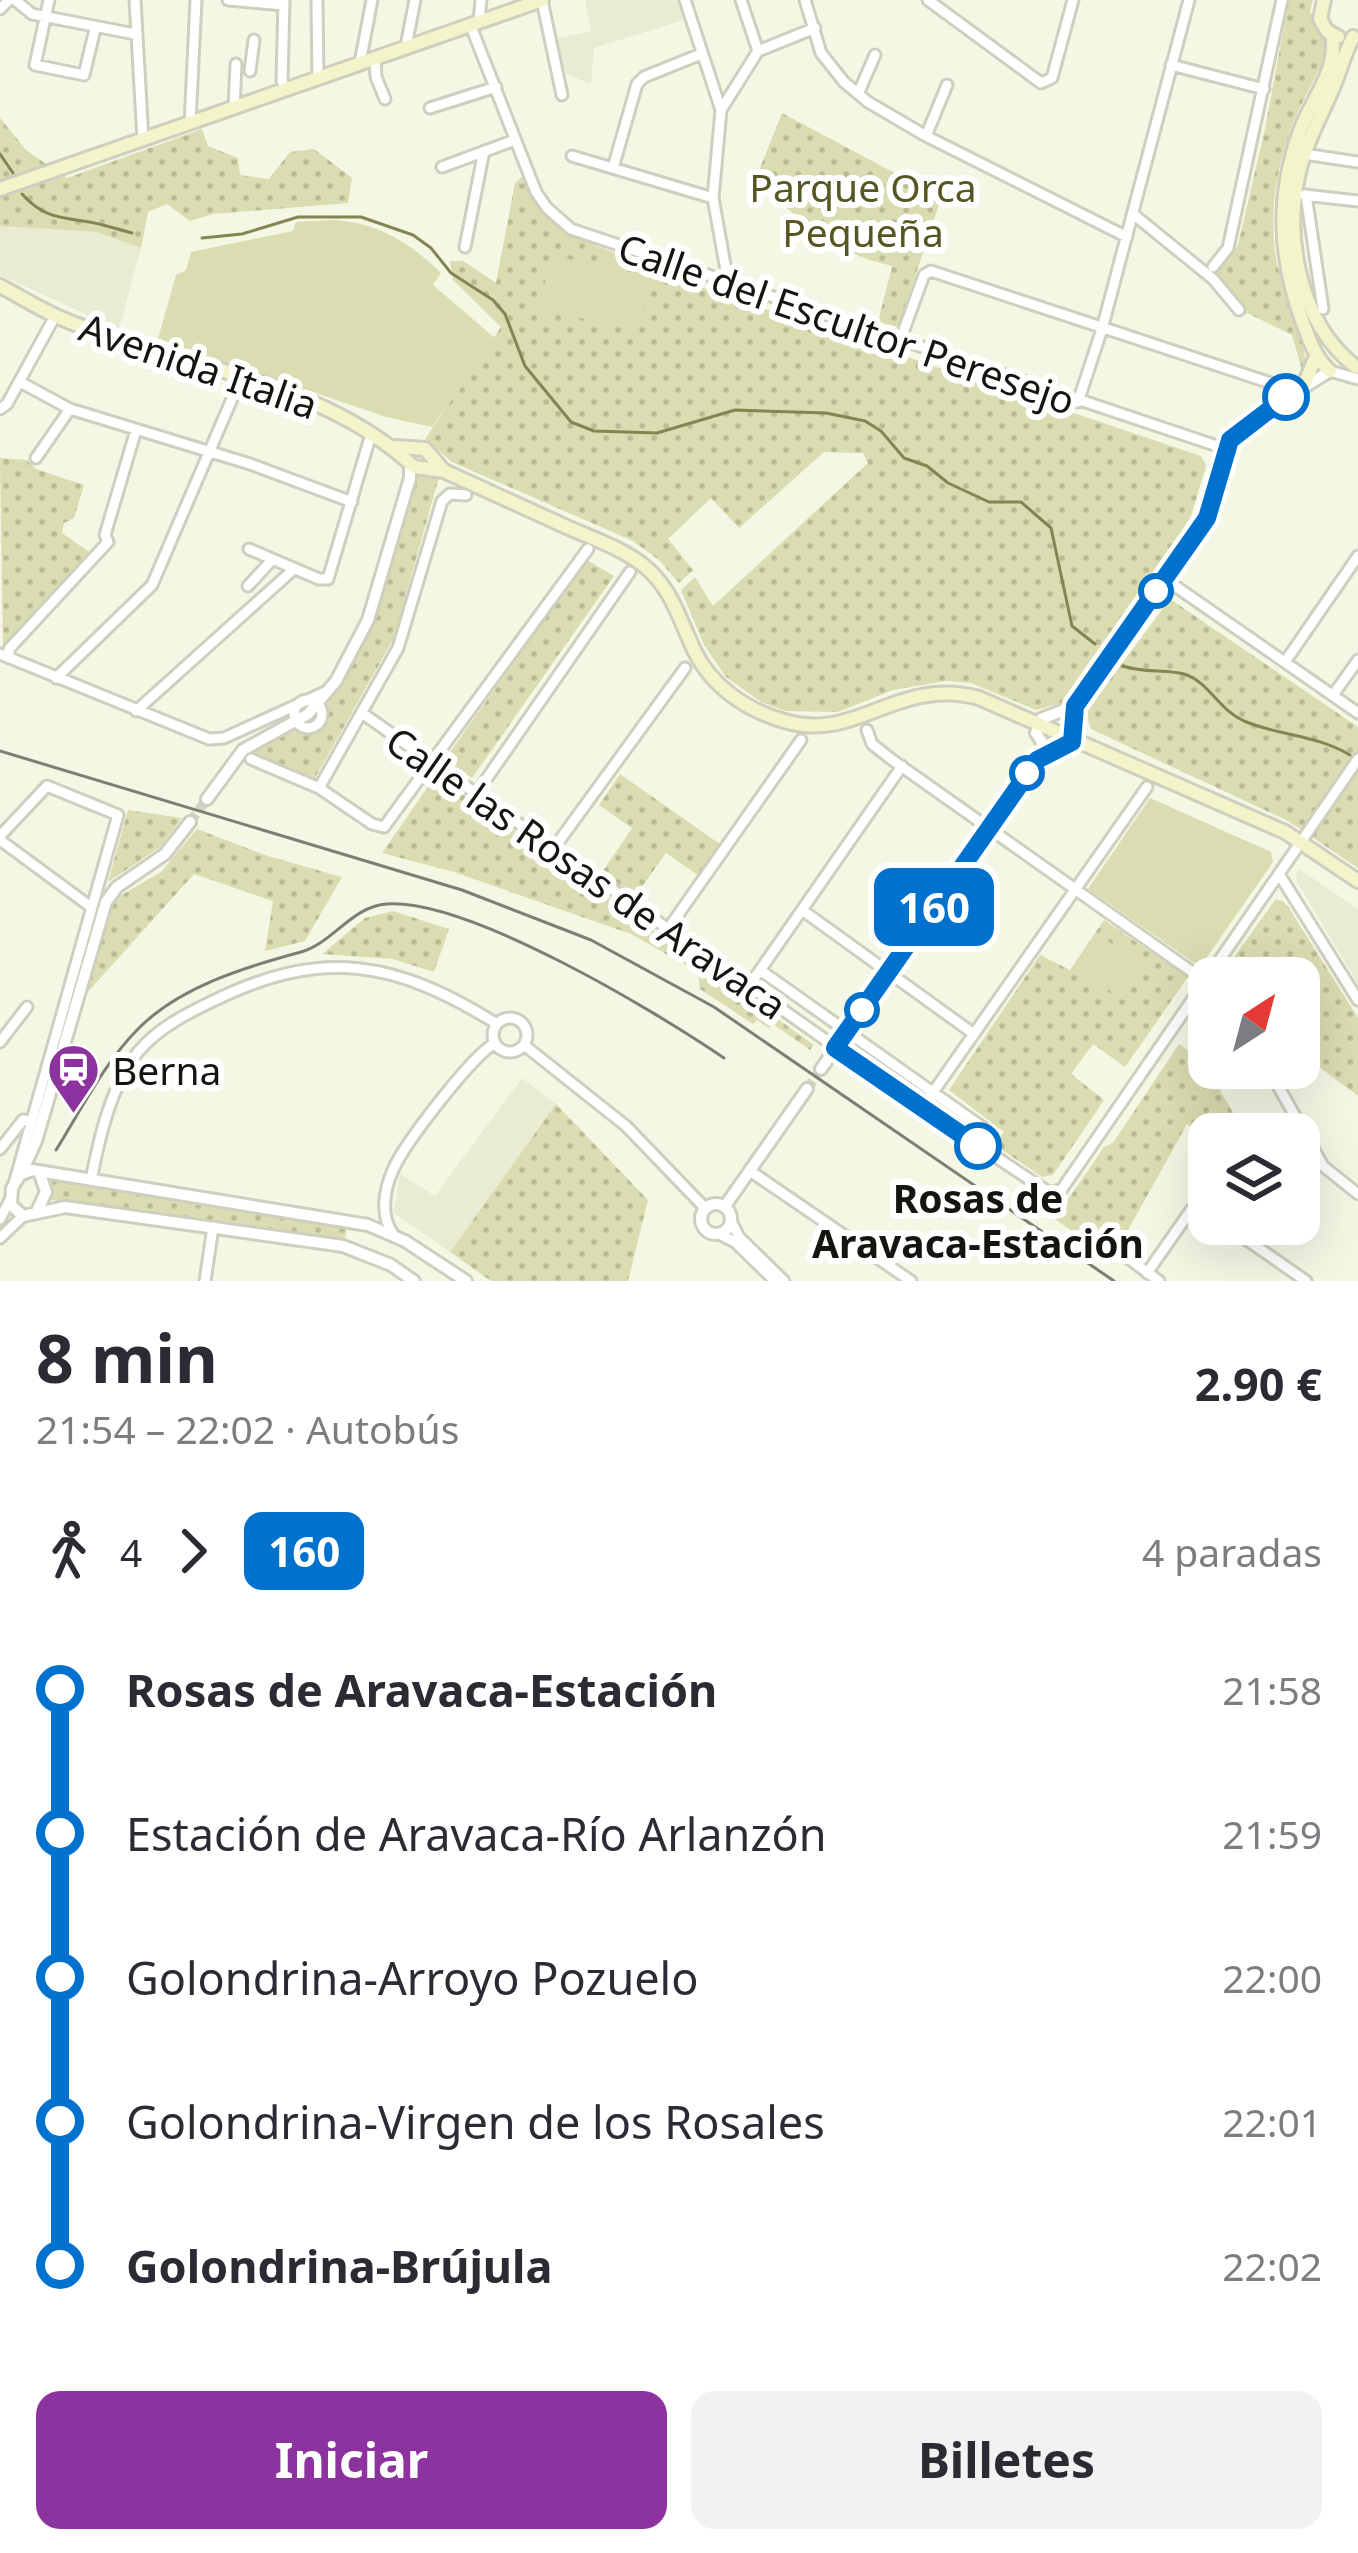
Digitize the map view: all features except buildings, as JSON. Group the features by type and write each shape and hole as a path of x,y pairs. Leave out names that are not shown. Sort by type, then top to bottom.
{"main road":[{"path":"0,189 542,0"},
{"path":"1300,388 1316,356 1286,263 1283,199 1302,126 1334,52 1332,35 1320,19 1324,0"},
{"path":"1332,35 1356,36 1304,154 1294,230 1306,296 1321,332 1347,369"},
{"name":"Avenida Italia","path":"0,286 55,316 335,412 418,463 619,550 645,566 675,603 705,669 749,708 790,723 826,725 906,697 944,692 979,698 1302,841 1358,881"},
{"path":"1316,356 1347,369"}],"street":[{"path":"0,9 12,0 45,18 135,34"},
{"path":"49,0 34,71 84,75 95,28"},
{"path":"135,0 143,140"},
{"path":"190,124 196,0"},
{"path":"229,0 284,2 282,81 286,90"},
{"path":"360,63 372,0"},
{"path":"406,46 415,0"},
{"path":"474,22 482,0"},
{"path":"542,0 562,95"},
{"path":"685,0 721,110 713,198 728,281"},
{"path":"741,0 758,51"},
{"path":"805,0 821,53 858,94 926,136 1127,237"},
{"path":"928,0 1042,83 1052,78 1073,0"},
{"path":"1078,402 1102,329 1189,0"},
{"path":"1213,267 1228,248 1282,0"},
{"path":"317,2 317,79"},
{"name":"Calle del Escultor Peresejo","path":"474,22 540,200 571,229 1226,448"},
{"path":"721,110 758,51 815,28"},
{"path":"234,108 235,70 252,70 254,40"},
{"path":"614,168 637,84 701,54"},
{"path":"858,94 875,55"},
{"path":"375,58 385,99"},
{"path":"1171,65 1264,89"},
{"path":"926,136 947,85"},
{"path":"430,108 496,87"},
{"path":"442,166 515,140"},
{"path":"465,248 484,151"},
{"path":"1304,154 1358,162"},
{"path":"572,156 713,198"},
{"path":"1323,309 1300,195 1358,202"},
{"path":"1133,214 1213,279 1239,310"},
{"path":"710,275 722,259"},
{"path":"899,340 924,274 931,271 1255,380 1300,388"},
{"path":"0,409 55,316"},
{"path":"1066,717 1207,518 1226,448 1240,430 1300,388 1347,369"},
{"path":"56,678 152,585 241,379"},
{"path":"1255,380 1267,391 1267,406 1261,414"},
{"path":"0,386 18,385 70,409 352,502"},
{"path":"36,458 70,409"},
{"path":"136,430 105,535 108,542 4,656 209,740 224,738 330,690"},
{"path":"249,549 328,579 372,438"},
{"path":"207,799 243,750 297,722 330,690 368,620 418,463"},
{"path":"319,788 401,639 442,501 450,494 466,495"},
{"path":"251,759 319,788 372,824 384,827 588,549"},
{"path":"1285,662 1358,556"},
{"path":"248,586 272,560"},
{"path":"136,711 294,569"},
{"path":"476,794 630,572"},
{"path":"1165,579 1358,713"},
{"path":"1333,695 1358,660"},
{"path":"554,848 685,668"},
{"path":"303,701 318,706"},
{"path":"297,722 296,709 303,701"},
{"name":"Calle las Rosas de Aravaca","path":"362,713 1046,1192 1062,1189 1188,1004"},
{"path":"821,1070 1037,760 1045,747 1038,723 1048,714 1066,717"},
{"path":"1045,747 1063,750 1074,739 1066,717"},
{"path":"867,730 872,744 1188,969"},
{"path":"668,929 801,740"},
{"path":"1222,957 1358,759"},
{"path":"749,986 902,766"},
{"path":"0,1238 46,1192 34,1158 36,1141 98,908 118,815 45,786 0,838 98,908"},
{"path":"922,1108 1147,787"},
{"path":"0,1219 17,1179 98,908 117,887 158,861 190,822"},
{"path":"1279,874 1358,1000"},
{"path":"802,910 974,1034"},
{"path":"92,1180 111,1108 136,1054 179,1018 244,986 284,971 345,968 383,972 449,994 497,1024"},
{"name":"Calle las Rosas de Aravaca","path":"760,970 982,1126 990,1140 989,1154"},
{"path":"0,1042 27,1007"},
{"path":"497,1024 506,1019 521,1022 526,1030 524,1045"},
{"path":"393,1234 386,1226 384,1209 394,1167 470,1063 495,1043 497,1024"},
{"path":"495,1043 502,1051 512,1052 524,1045"},
{"path":"524,1045 573,1079 626,1126 705,1208"},
{"path":"725,1207 808,1089"},
{"path":"1280,1089 1323,1166 1358,1194"},
{"path":"0,1149 23,1120 31,1121"},
{"path":"17,1179 36,1141"},
{"path":"750,1171 911,1281"},
{"path":"17,1179 39,1173 92,1180 365,1225 393,1234 466,1281"},
{"path":"10,1200 14,1211 29,1214 65,1208 355,1250 414,1281"},
{"path":"705,1208 715,1203 725,1207 740,1237 784,1281"},
{"path":"705,1208 702,1225 735,1242 775,1281"},
{"path":"355,1250 355,1230 384,1209"},
{"path":"1147,1273 1188,1214"},
{"path":"719,1234 731,1221"},
{"path":"205,1281 213,1227"},
{"path":"391,1265 403,1258 405,1241"},
{"path":"1254,1245 1306,1281"},
{"path":"1128,1258 1159,1281"}],"shaded area":[{"path":"585,0 678,0 684,20 594,48 591,84 561,72 553,39 591,31"},
{"path":"0,226 97,232 141,248 119,329 0,275"},
{"path":"1299,869 1358,909 1358,984 1297,882"},
{"path":"522,1078 556,1104 450,1252 394,1213 400,1174 435,1196"}],"green space":[{"path":"1289,0 1313,0 1310,11 1328,43 1286,144 1274,209 1276,258 1304,347 1303,374 1292,335 1247,313 1214,275 1238,245"},
{"name":"Parque Orca Pequeña","path":"782,113 919,186 939,205 898,327 878,322 892,266 833,244 758,183"},
{"path":"0,118 27,151 67,178 202,129 208,146 238,158 240,175 269,179 290,152 314,149 352,178 348,203 213,214 190,221 167,204 148,212 141,248 97,232 0,226"},
{"path":"523,176 562,226 596,245 657,268 659,273 1201,456 1206,466 1190,519 1065,702 1036,710 971,683 946,681 893,690 838,712 785,711 761,702 726,677 704,645 681,590 695,577 713,606 868,463 863,453 824,452 739,528 711,498 668,539 693,570 679,583 633,541 452,462 425,439 501,327 453,280 450,261 463,261 496,283 515,183"},
{"path":"330,220 377,229 417,252 441,273 433,285 496,339 432,427 386,417 158,339 176,275 186,270 191,252 293,231 296,222"},
{"path":"551,255 651,277 639,331 539,309"},
{"path":"0,458 27,460 36,469 84,485 74,518 64,523 62,533 95,556 3,649"},
{"path":"418,477 439,477 394,638 315,778 250,752 298,729 320,728 325,709 370,629"},
{"path":"587,560 614,576 472,778 445,759"},
{"path":"1170,599 1358,727 1358,868 1288,821 1091,729 1086,712"},
{"path":"620,774 724,847 702,878 666,853 634,898 601,874 632,828 599,805"},
{"path":"436,775 543,851 556,855 814,1045 810,1050 773,1024 769,1028 757,1020 753,1024 700,989 698,972 631,934 454,872 382,853"},
{"path":"1150,798 1271,852 1273,862 1207,957 1188,959 1088,889"},
{"path":"128,810 182,818 160,847 108,882"},
{"path":"197,829 342,877 305,941 265,951 273,901 194,874 86,994 113,904 161,872"},
{"path":"1275,900 1289,908 1320,957 1234,957"},
{"path":"393,911 449,929 434,972 393,959 322,954 365,918"},
{"path":"1104,920 1188,977 1125,1067 1093,1044 1071,1074 1104,1100 1053,1175 1042,1177 995,1145 1004,1132 949,1090 1040,955 1070,970"},
{"path":"1097,933 1146,968 1123,1000 1074,966"},
{"path":"1320,957 1358,1018 1358,1096 1320,1068"},
{"path":"1179,1044 1188,1050 1188,1089 1219,1089 1233,1113 1188,1113 1188,1125 1112,1259 1049,1215 1054,1208 1060,1211 1104,1147 1113,1143"},
{"path":"556,1104 648,1200 628,1281 491,1281 450,1252"},
{"path":"52,1180 348,1224 344,1242 52,1200"}],"waterway":[{"path":"0,154 13,173"},
{"path":"22,194 50,214 132,233"},
{"path":"202,238 242,234 298,217 361,217 413,235 451,273 493,300 505,314 525,366 571,422 594,431 657,433 735,410 826,413 865,421 881,431 904,458 989,502 1021,502 1051,528 1072,626 1095,644"},
{"path":"1123,666 1187,675 1244,721 1350,755"}],"tunnel":[{"path":"190,822 207,799"},
{"path":"807,1089 821,1069"}],"tram line":[{"path":"56,1150 114,1057 154,1014 214,980 312,947 363,911 387,904 422,907 511,938 609,987 724,1058"}],"railway":[{"path":"0,751 462,890 591,940 714,1007 1114,1281"}],"bus line":[{"name":"160","path":"978,1146 835,1048 1037,760 1072,742 1075,706 1207,518 1230,440 1286,397"}],"place":[{"name":"Berna","path":"73,1115"},
{"name":"Rosas de Aravaca-Estación","path":"978,1146"}]}
